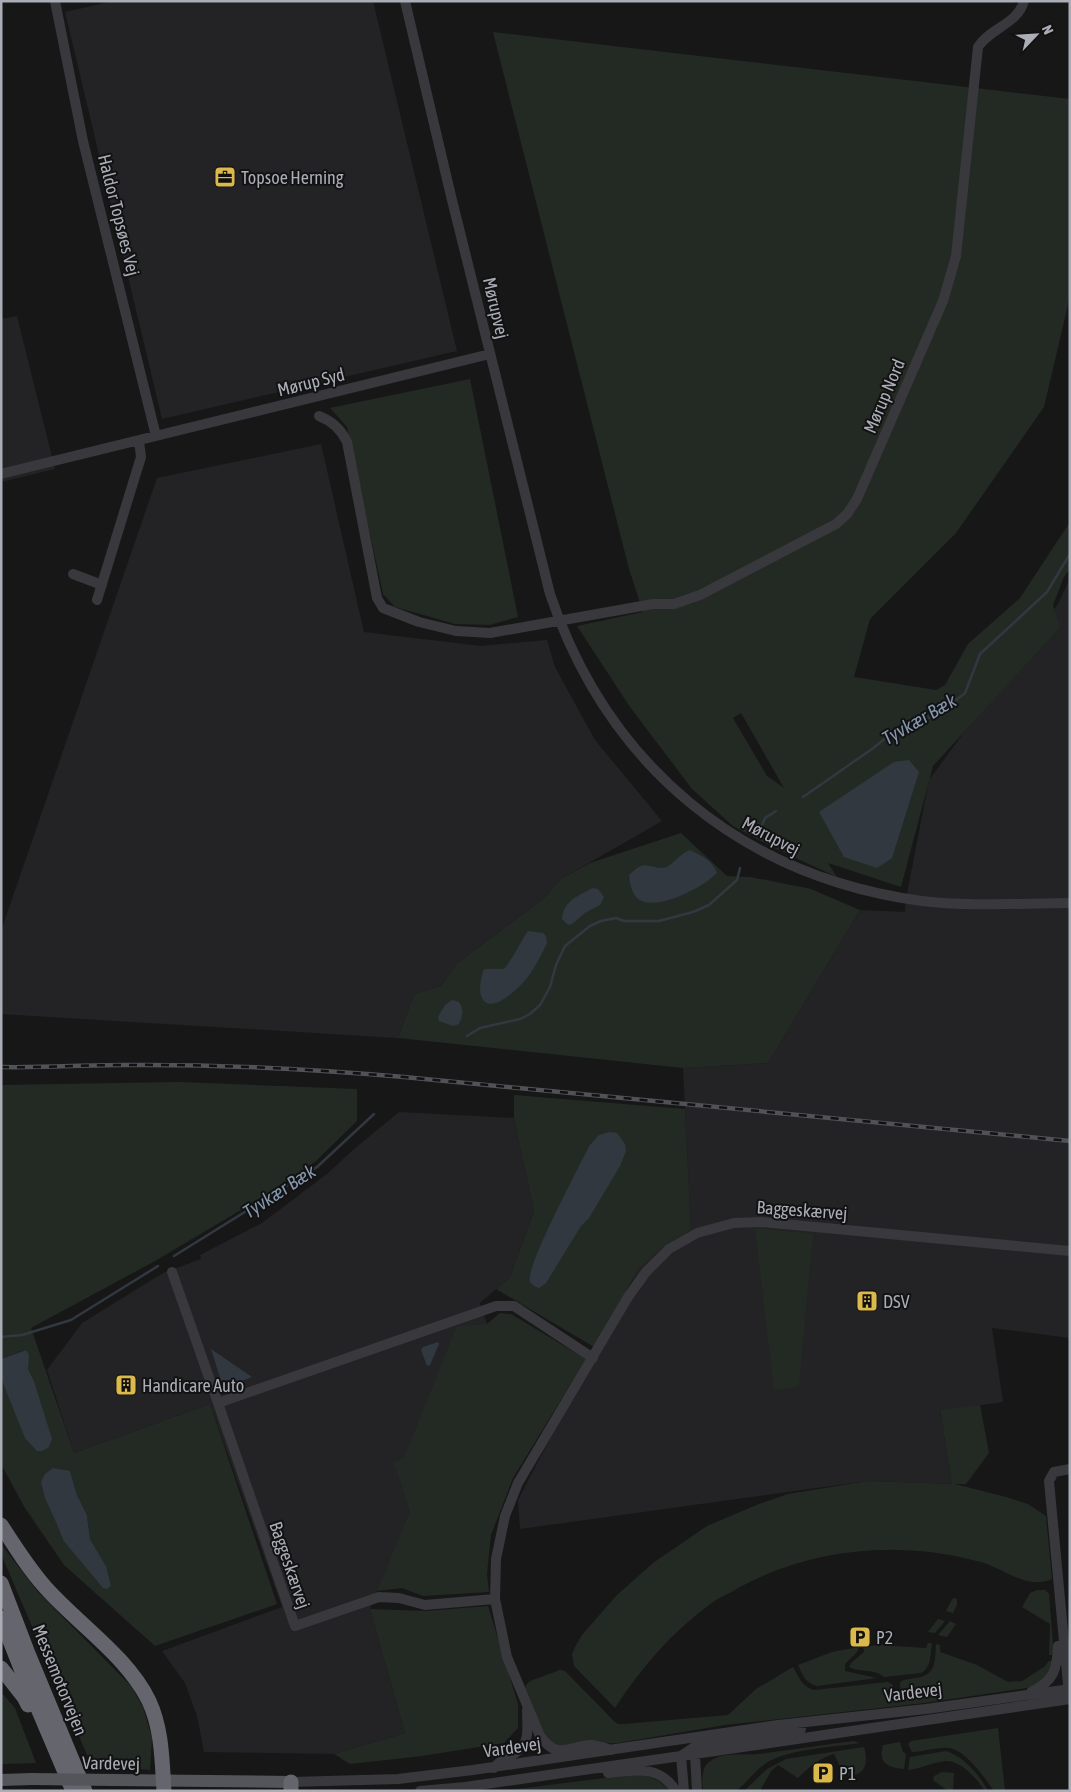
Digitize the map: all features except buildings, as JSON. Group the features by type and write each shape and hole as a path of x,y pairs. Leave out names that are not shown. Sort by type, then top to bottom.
{"highway":[{"path":"1,1526 46,1588 119,1660 136,1680 148,1700 160,1736 164,1786"},
{"name":"Messemotorvejen","path":"1,1583 21,1653 73,1791"},
{"name":"Messemotorvejen","path":"1,1618 21,1653 85,1791"},
{"path":"1,1668 24,1698 65,1791"}],"main road":[{"name":"Vardevej","path":"1,1780 113,1780 164,1786 291,1786"}],"street":[{"name":"Haldor Topsøes Vej","path":"55,1 83,141 156,436"},
{"name":"Mørupvej","path":"405,1 542,564 559,620 582,670 617,726 644,759 684,798 728,831 764,852 803,871 850,886 920,900 957,903 1070,903"},
{"name":"Mørup Nord","path":"559,620 653,604 674,604 700,595 836,524 847,514 857,499 943,301 956,256 978,47 983,39 1012,19 1022,8 1024,1"},
{"name":"Mørup Syd","path":"1,474 490,354"},
{"path":"319,416 335,424 347,442 378,598 383,608 419,622 456,631 490,632 559,620"},
{"path":"98,600 140,457 139,440"},
{"path":"73,574 102,585"},
{"name":"Baggeskærvej","path":"494,1768 501,1759 509,1757 521,1749 525,1742 528,1728 526,1706 506,1657 495,1599 496,1558 505,1516 518,1483 628,1297 646,1272 669,1249 697,1233 734,1222 762,1222 1070,1251"},
{"name":"Baggeskærvej","path":"172,1272 295,1626 379,1598 399,1598 425,1605 495,1599"},
{"path":"218,1403 496,1306 514,1306 593,1358"},
{"name":"Vardevej","path":"1069,1694 1050,1478 1056,1471 1070,1469"},
{"name":"Vardevej","path":"1061,1603 1070,1642"},
{"name":"Vardevej","path":"1024,1696 1046,1684 1054,1674 1057,1663 1061,1603"},
{"name":"Vardevej","path":"291,1786 398,1779 494,1768 682,1738 778,1725 1024,1696 1069,1694"},
{"name":"Vardevej","path":"420,1791 464,1787 681,1756 693,1752 1069,1694"},
{"name":"Baggeskærvej","path":"526,1706 531,1712 540,1736 547,1746 561,1750 592,1745 611,1750"},
{"path":"693,1752 696,1746 795,1730 853,1717"},
{"path":"682,1738 693,1752 697,1791"},
{"path":"681,1756 684,1791"},
{"path":"529,1778 538,1782 639,1770 653,1772 666,1778 676,1791"}],"shaded area":[{"path":"114,1 373,1 457,351 162,419 65,12"},
{"path":"493,32 1070,99 1070,296 1044,407 956,533 870,619 854,677 936,690 945,685 968,644 1020,598 1070,522 1070,569 1064,577 1053,605 1060,627 933,766 901,887 828,863 837,877 774,848 733,826 692,789 630,707 577,626 643,612 629,569","holes":["741,713 784,788 767,776 733,718"]},
{"path":"17,316 55,469 1,482 1,319"},
{"path":"470,379 518,617 490,625 455,624 395,607 383,594 347,427 330,408"},
{"path":"321,444 364,632 481,646 547,640 555,667 595,740 662,821 561,879 542,900 457,963 441,986 414,994 398,1038 1,1014 1,931 157,478"},
{"path":"1070,578 1070,1338 992,1328 1003,1402 940,1411 952,1484 868,1481 520,1529 518,1500 638,1270 663,1247 691,1230 683,1068 768,1063 860,910 905,912 929,780 1058,604"},
{"path":"909,760 919,772 892,858 877,868 844,857 819,812 894,762"},
{"path":"681,833 727,876 750,877 811,889 860,910 768,1063 683,1068 398,1038 414,994 441,986 457,963 542,900 561,879 590,863"},
{"path":"690,850 702,856 715,869 717,873 711,879 682,895 660,902 650,903 636,897 631,887 629,875 642,866 667,867"},
{"path":"593,888 598,889 604,897 600,905 568,925 562,919 565,908 573,899"},
{"path":"528,931 543,933 546,936 547,943 539,959 533,970 516,990 502,1000 489,1004 482,998 480,990 483,971 485,969 504,969"},
{"path":"452,1000 459,1002 462,1007 459,1024 453,1026 439,1021 438,1017 445,1005"},
{"path":"179,1082 357,1089 357,1121 315,1162 251,1204 155,1261 31,1328 74,1453 210,1404 277,1604 155,1646 64,1565 25,1508 1,1464 1,1378 11,1398 49,1447 51,1439 34,1381 28,1369 25,1350 1,1359 1,1085","holes":["70,1471 77,1495 87,1515 90,1539 106,1566 63,1540 56,1522"]},
{"path":"514,1095 685,1109 691,1230 663,1247 638,1270 594,1347 496,1289 510,1277 534,1211 514,1118"},
{"path":"399,1112 514,1118 534,1211 510,1277 480,1303 487,1324 370,1609 405,1733 334,1754 204,1752 197,1716 185,1683 162,1651 282,1607 210,1404 74,1453 47,1370 82,1323 163,1273 201,1259 200,1255 262,1223 328,1173"},
{"path":"610,1132 617,1133 625,1144 626,1151 620,1166 589,1218 581,1226 546,1283 539,1288 530,1282 531,1273 554,1216 589,1146 599,1135"},
{"path":"755,1228 813,1234 799,1386 774,1390"},
{"path":"500,1313 511,1314 586,1359 513,1478 491,1535 487,1574 489,1592 423,1596 402,1588 377,1591 410,1511 394,1462 404,1458 457,1326 487,1324"},
{"path":"438,1342 439,1344 430,1365 427,1366 421,1350 423,1347"},
{"path":"211,1349 252,1377 227,1387 221,1381"},
{"path":"26,1350 29,1355 28,1369 34,1381 52,1439 49,1447 42,1451 37,1451 25,1438 1,1378 1,1359"},
{"path":"980,1405 989,1453 966,1484 955,1484 1028,1504 1046,1516 1052,1579 1042,1582 1023,1580 986,1564 947,1554 885,1550 825,1556 766,1574 712,1603 682,1627 657,1652 615,1708 574,1666 572,1654 582,1635 616,1596 653,1563 707,1526 788,1494 868,1481 952,1484 940,1410"},
{"path":"53,1468 70,1471 77,1495 87,1515 90,1539 106,1566 111,1586 107,1589 103,1588 63,1540 45,1498 41,1482 45,1474"},
{"path":"1,1544 38,1592 131,1686 143,1707 152,1738 150,1770 91,1764 1,1554"},
{"path":"1037,1590 1045,1590 1049,1594 1054,1655 1049,1655 1050,1624 1022,1607 1030,1593"},
{"path":"953,1598 957,1599 957,1605 953,1613 946,1611"},
{"path":"488,1606 518,1704 518,1728 504,1743 422,1756 350,1764 334,1754 405,1733 370,1609 426,1611"},
{"path":"938,1619 945,1621 935,1633 928,1632"},
{"path":"950,1621 956,1624 947,1637 938,1635"},
{"path":"928,1643 932,1643 930,1660 925,1670 921,1673 884,1677 876,1672 849,1667 864,1652 863,1647 878,1645 926,1648"},
{"path":"936,1644 940,1645 940,1652 977,1665 1008,1682 1022,1681 1044,1667 1049,1661 1055,1660 1051,1673 1034,1687 924,1703 725,1725 618,1743 557,1746 547,1741 525,1689 530,1681 560,1670 565,1671 618,1724 728,1715 756,1689 793,1667 799,1678 810,1689 888,1682 893,1685 894,1700 901,1699 900,1682 922,1677 931,1671"},
{"path":"859,1647 857,1652 845,1664 845,1671 877,1678 817,1686 807,1681 798,1665 832,1652"},
{"path":"1,1692 15,1708 36,1763 1,1764"},
{"path":"998,1728 1005,1791 994,1791 974,1765 954,1749 944,1748 912,1752 908,1744 911,1741"},
{"path":"854,1741 860,1743 797,1752 774,1759 761,1767 736,1791 703,1791 703,1771 709,1762 720,1756 758,1754"},
{"path":"900,1742 903,1752 906,1754 904,1769 889,1766 882,1756 883,1745"},
{"path":"864,1747 866,1759 864,1769 857,1774 844,1775 834,1754 814,1763 798,1778 778,1765 771,1771 760,1791 744,1791 767,1769 786,1759"},
{"path":"946,1751 959,1757 970,1767 988,1791 985,1791 969,1771 952,1762 946,1761 908,1770 910,1757"},
{"path":"942,1772 954,1773 953,1791 948,1791 933,1780 934,1776"},
{"path":"637,1774 655,1779 670,1791 501,1791"}],"waterway":[{"name":"Tyvkær Bæk","path":"803,797 892,733 916,725 947,707 965,693 980,654 1047,592 1070,554"},
{"name":"Tyvkær Bæk","path":"762,825 765,818 776,811"},
{"name":"Tyvkær Bæk","path":"467,1036 480,1028 520,1019 530,1014 540,1005 550,987 556,965 565,946 590,926 601,921 616,918 624,921 659,921 693,912 709,905 737,880 740,868"},
{"name":"Tyvkær Bæk","path":"174,1256 317,1167 374,1114"},
{"name":"Tyvkær Bæk","path":"1,1337 22,1335 71,1320 158,1266"}],"railway":[{"path":"1,1067 193,1065 334,1072 404,1077 1070,1141"}],"place":[{"name":"Topsoe Herning","path":"225,177"},
{"name":"DSV","path":"867,1301"},
{"name":"Handicare Auto","path":"126,1385"},
{"name":"P2","path":"860,1637"},
{"name":"P1","path":"823,1773"}]}
